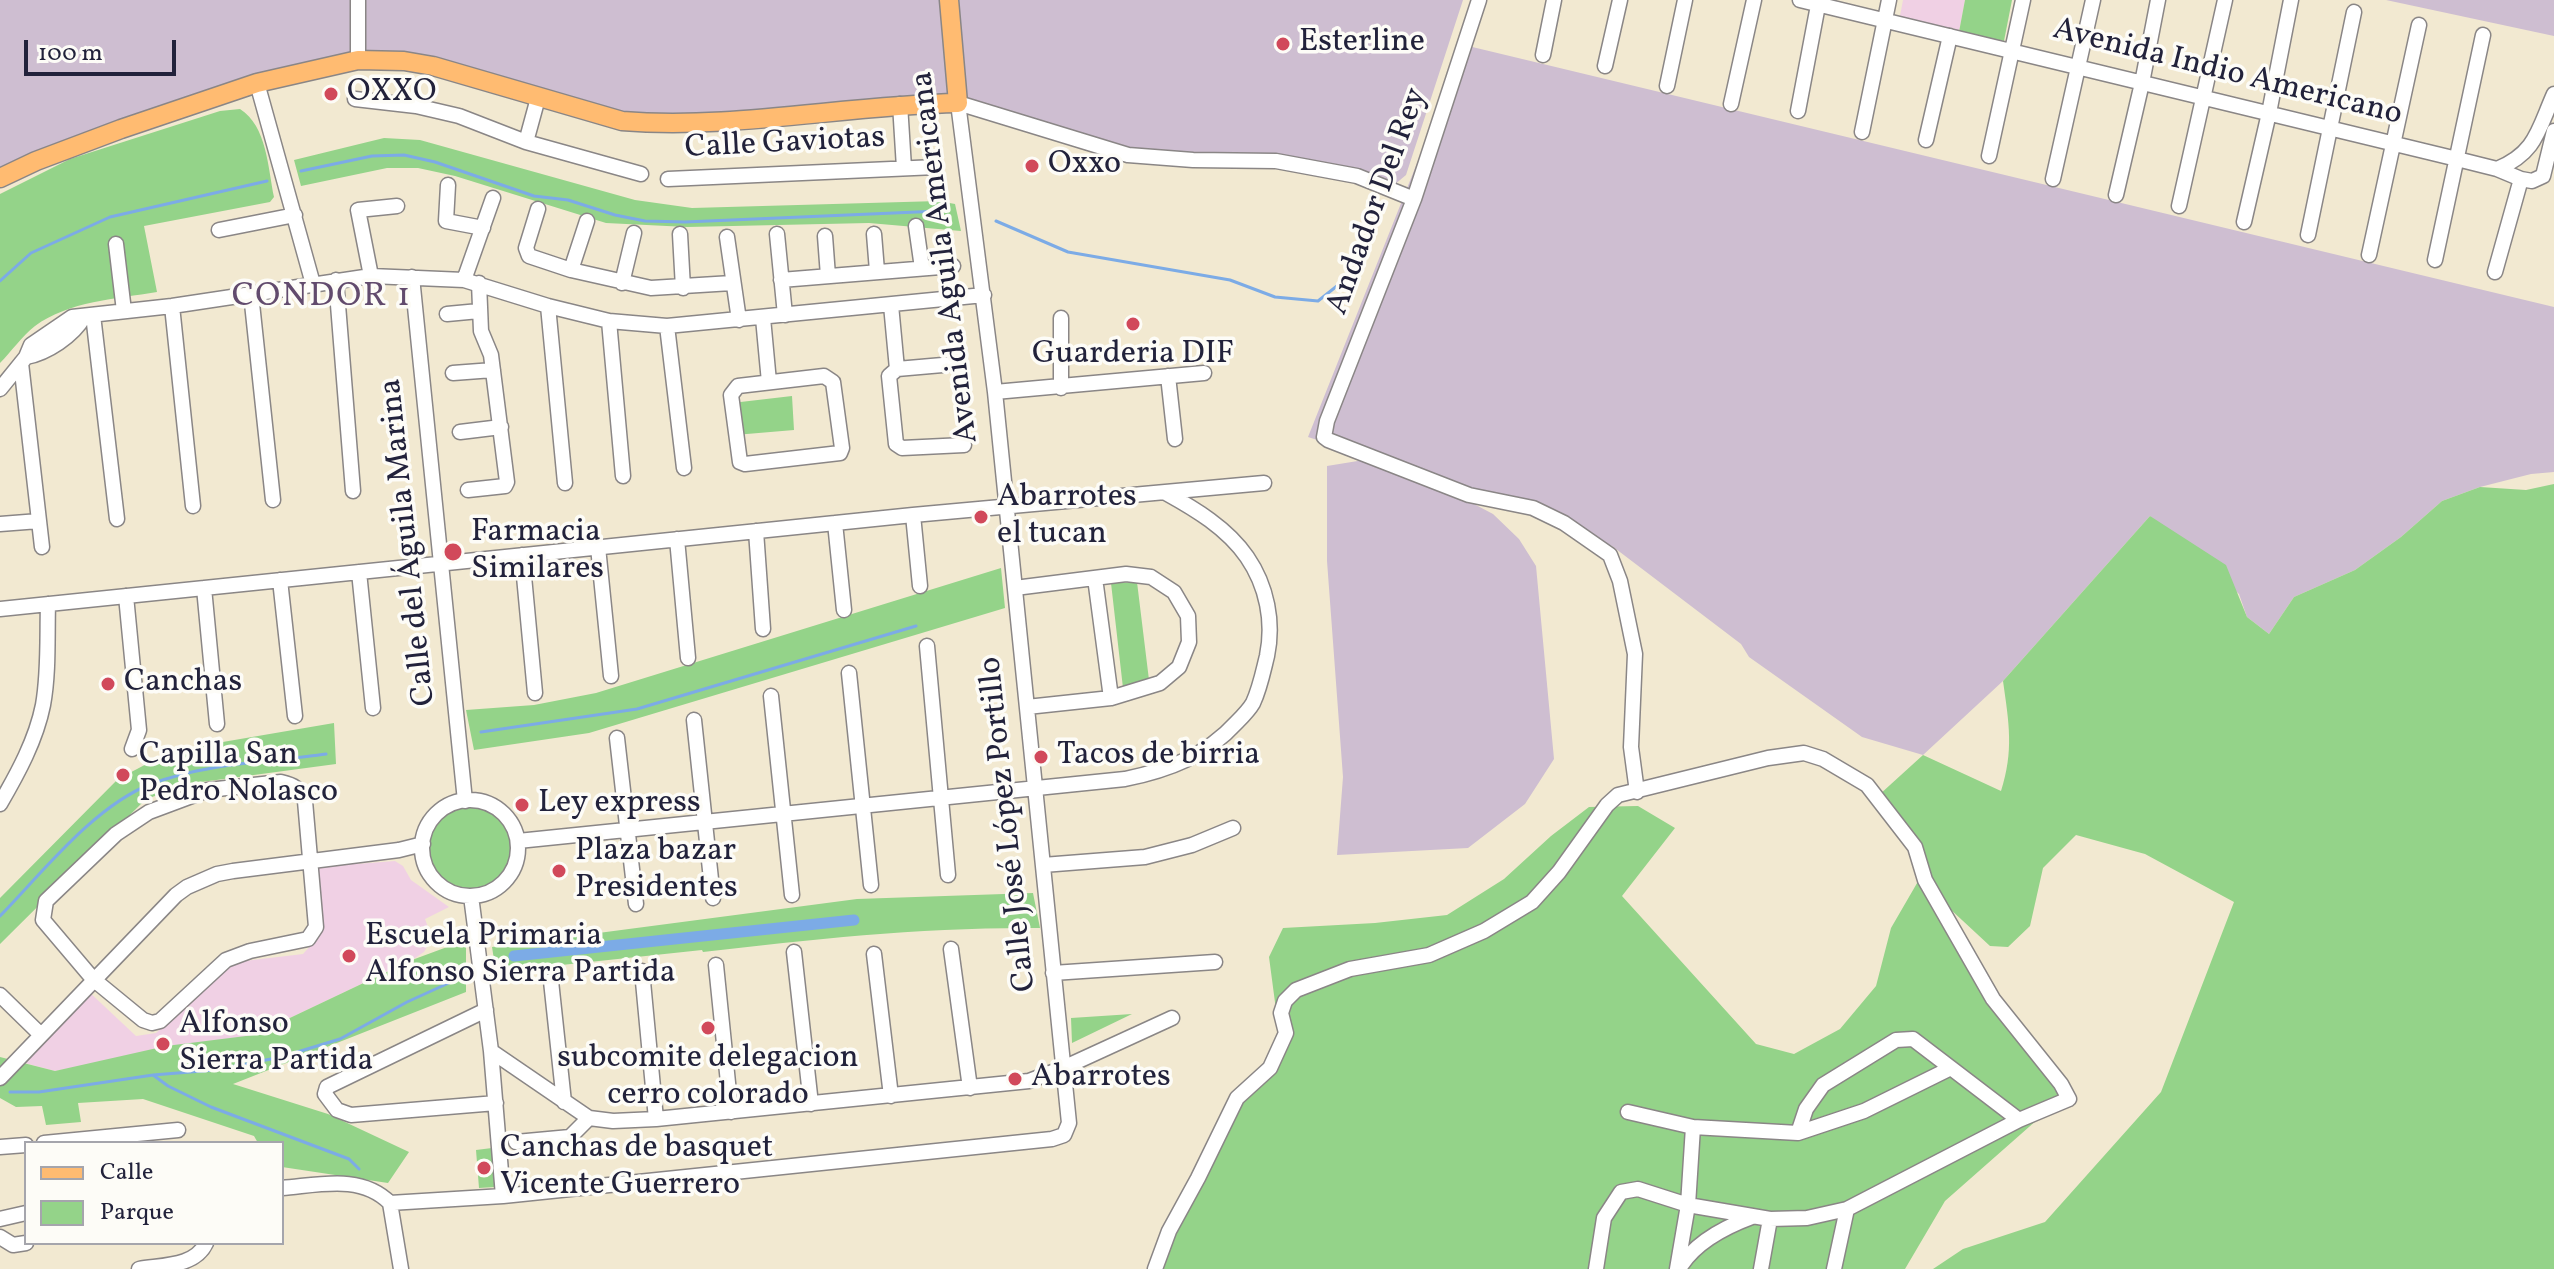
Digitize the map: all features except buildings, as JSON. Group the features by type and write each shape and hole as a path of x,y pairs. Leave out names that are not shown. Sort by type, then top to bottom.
{"main road":[{"name":"Avenida Aguila Americana","path":"949,0 958,103"},
{"path":"0,178 107,134 257,83 358,60 404,61 433,66 622,121 667,124 900,104 958,103"}],"street":[{"path":"358,0 358,60"},
{"name":"Andador Del Rey","path":"1479,0 1414,199 1324,432 1328,440 1469,495 1533,508 1564,523 1610,555 1620,581 1635,654 1631,747 1637,792"},
{"path":"1543,55 1554,0"},
{"path":"1605,66 1620,0"},
{"path":"1667,86 1685,0"},
{"path":"1731,104 1754,0"},
{"name":"Avenida Indio Americano","path":"1800,0 2394,143 2497,169 2521,179"},
{"path":"1862,132 1889,0"},
{"path":"1989,156 2023,0"},
{"path":"2053,179 2093,0"},
{"path":"2116,195 2158,0"},
{"path":"2179,206 2225,0"},
{"path":"2244,222 2291,0"},
{"path":"1798,111 1818,2"},
{"path":"2308,235 2354,12"},
{"path":"2369,255 2419,25"},
{"path":"2435,260 2483,35"},
{"path":"1926,140 1950,36"},
{"path":"257,83 313,284"},
{"path":"2497,169 2518,161 2529,149 2554,94"},
{"path":"526,142 538,98"},
{"path":"355,99 416,106 459,116 526,142 641,174"},
{"path":"958,103 1128,155 1276,161 1357,176 1414,199"},
{"name":"Avenida Aguila Americana","path":"958,103 984,295 1007,507"},
{"name":"Calle Gaviotas","path":"900,104 904,168"},
{"path":"2495,272 2521,179 2532,181 2543,176 2554,131"},
{"name":"Calle Gaviotas","path":"668,179 936,167"},
{"path":"448,185 446,221 483,228"},
{"path":"468,490 506,484 493,370 488,345 481,331 472,282 483,228 493,198"},
{"path":"371,276 358,210 397,206"},
{"path":"538,209 526,248 529,256 571,270 651,288 732,283"},
{"path":"219,230 295,215"},
{"path":"571,270 587,221"},
{"path":"916,226 922,268"},
{"path":"622,283 634,233"},
{"path":"680,234 683,288"},
{"path":"777,234 785,315"},
{"path":"874,234 877,271"},
{"path":"825,236 828,276"},
{"path":"727,237 739,320"},
{"path":"116,244 124,311"},
{"path":"781,280 953,266"},
{"path":"0,389 31,345 68,319 371,276 472,282 609,321 667,326 984,295"},
{"name":"Calle del Águila Marina","path":"412,277 465,801"},
{"path":"336,280 353,491"},
{"path":"251,294 273,500"},
{"path":"891,305 897,369"},
{"path":"172,306 193,506"},
{"path":"548,306 565,483"},
{"path":"447,314 479,311"},
{"path":"88,316 117,519"},
{"path":"763,318 769,382"},
{"path":"1061,318 1061,388"},
{"path":"609,321 623,476"},
{"path":"667,326 684,468"},
{"path":"23,360 42,547"},
{"path":"954,364 897,369 889,380 898,447 964,445"},
{"path":"453,373 493,370"},
{"path":"995,392 1204,373"},
{"path":"1168,376 1175,439"},
{"path":"830,378 842,448 840,453 745,464 740,462 731,395 738,386 769,382 830,378"},
{"path":"460,432 501,427"},
{"path":"0,609 913,515 1264,483"},
{"path":"518,841 1125,779 1187,762 1223,738 1252,705 1271,638 1268,602 1245,553 1218,526 1165,492"},
{"name":"Calle José López Portillo","path":"503,1196 1052,1139 1064,1135 1069,1123 1007,507"},
{"path":"913,515 920,586"},
{"path":"0,524 39,521"},
{"path":"835,523 844,610"},
{"path":"756,531 763,629"},
{"path":"677,539 688,658"},
{"path":"598,547 611,676"},
{"path":"522,555 535,693"},
{"path":"359,572 373,708"},
{"path":"1015,588 1126,574 1151,577 1174,592 1188,616 1189,642 1179,667 1160,683 1111,698 1027,707"},
{"path":"1095,578 1111,698"},
{"path":"280,580 295,716"},
{"path":"204,588 217,724"},
{"path":"126,596 139,730 132,749"},
{"path":"0,804 27,750 42,707 47,677 48,604"},
{"path":"927,646 948,875"},
{"path":"849,673 871,885"},
{"path":"771,696 792,895"},
{"path":"694,720 713,898"},
{"path":"617,738 636,904"},
{"path":"1155,1269 1169,1231 1237,1098 1270,1068 1286,1033 1281,1013 1285,1001 1296,990 1350,969 1429,955 1484,931 1532,902 1618,795 1768,758 1804,753 1823,759 1867,785 1915,847 1925,880 1993,999 2061,1084 2069,1099 2019,1120 1847,1209 1807,1218 1770,1219 1688,1205 1638,1189 1621,1192 1604,1218 1596,1269"},
{"path":"281,782 293,785 300,791 305,801 316,927 308,939 250,951 226,960 160,1021 152,1023 143,1020 93,979 43,920 43,910 46,901 116,834 149,812 208,790 281,782"},
{"path":"465,801 489,804 500,810 515,829 518,841 518,854 507,879 497,888 471,896 458,894 435,881 423,857 423,844 432,820 441,810 465,801"},
{"path":"1043,865 1145,857 1192,845 1233,828"},
{"path":"0,1078 93,979 187,887 217,874 399,850 423,844"},
{"path":"390,1203 503,1196 491,1051 471,896"},
{"path":"951,949 970,1088"},
{"path":"794,952 811,1104"},
{"path":"874,954 891,1096"},
{"path":"1053,973 1215,962"},
{"path":"716,965 731,1112"},
{"path":"642,971 656,1119"},
{"path":"551,981 564,1102"},
{"path":"0,995 40,1034"},
{"path":"486,1010 327,1087 325,1094 337,1110 351,1115 496,1103"},
{"path":"491,1051 589,1118 613,1121 656,1119 1029,1081 1172,1018"},
{"path":"1798,1133 1806,1109 1823,1085 1896,1040 1913,1039 2019,1120"},
{"path":"1628,1112 1693,1127 1798,1133 1864,1111 1951,1068"},
{"path":"516,1142 570,1137 589,1118"},
{"path":"1678,1269 1688,1205 1693,1127"},
{"path":"65,1141 178,1130"},
{"path":"0,1147 24,1145"},
{"path":"284,1188 347,1184 378,1191 390,1203 401,1269"},
{"path":"1834,1269 1847,1209"},
{"path":"0,1219 24,1213"},
{"path":"1678,1269 1690,1254 1722,1229 1753,1216"},
{"path":"1761,1269 1770,1219"},
{"path":"0,1237 13,1245 24,1243"},
{"path":"139,1269 189,1261 205,1245"}],"shaded area":[{"path":"0,0 1463,0 1406,175 1388,190 1305,168 1185,164 959,102 624,121 539,96 361,60 0,173"},
{"path":"1903,0 1965,0 1959,32 1899,21"},
{"path":"2386,0 2554,0 2554,36"},
{"path":"1464,45 2554,307 2554,472 2531,474 2480,487 2442,501 2401,537 2355,570 2294,597 2269,634 2247,617 2239,594 2150,516 2003,681 1923,755 1862,737 1749,657 1741,644 1612,546 1540,512 1308,437"},
{"path":"1370,459 1417,474 1493,514 1519,539 1536,566 1554,759 1525,804 1468,848 1337,855 1343,777 1327,561 1327,466"},
{"name":"Escuela Primaria Alfonso Sierra Partida","path":"395,861 403,866 411,880 449,907 425,919 432,938 424,952 412,960 254,1035 55,1071 21,1062 87,990 136,1036 156,1033 236,962 303,954 321,934 316,862 356,864"}],"green space":[{"path":"1965,0 2012,0 2004,41 1959,32"},
{"path":"240,109 256,126 265,148 274,197 270,202 144,226 157,292 93,302 63,311 35,326 0,363 0,194 70,159 220,111"},
{"path":"384,138 420,140 635,200 692,208 939,201 955,204 961,231 869,223 687,227 606,223 455,176 418,168 387,168 301,186 294,160"},
{"path":"792,396 794,430 735,435 732,403"},
{"path":"2554,484 2554,1269 1933,1269 1963,1249 2045,1222 2161,1092 2234,902 2145,854 2076,835 2043,868 2030,926 2008,947 1990,946 1935,895 2063,1097 1945,1201 1905,1269 1157,1269 1242,1097 1280,1040 1269,957 1283,928 1447,915 1504,879 1551,836 1589,807 1638,806 1675,828 1622,896 1756,1044 1794,1054 1840,1029 1876,986 1891,928 1920,878 1879,795 1923,755 2001,791 2009,750 2003,681 2150,516 2226,565 2247,617 2269,634 2294,597 2355,570 2401,537 2442,501 2480,487 2526,490"},
{"path":"1001,568 1005,608 589,733 474,750 466,710 534,705 596,693"},
{"path":"1137,582 1149,680 1123,688 1111,583"},
{"path":"334,723 336,764 194,783 146,799 0,944 0,898 118,779 156,759 211,744"},
{"path":"471,806 487,809 501,818 510,832 513,848 510,864 501,878 487,887 471,890 455,887 441,878 432,864 429,848 432,832 441,818 455,809"},
{"path":"1033,893 1040,928 870,935 496,972 492,947 857,899"},
{"path":"466,940 466,992 233,1084 328,1114 409,1152 388,1183 284,1167 284,1141 257,1141 254,1136 143,1099 78,1103 81,1122 46,1125 42,1106 16,1107 0,1098 0,1057 55,1071 166,1046 254,1035 412,960"},
{"path":"1132,1014 1072,1043 1071,1018"},
{"path":"492,1148 495,1187 479,1188 476,1150"}],"waterway":[{"path":"301,171 372,156 404,155 435,162 534,196 568,200 645,221 940,211"},
{"path":"0,281 31,253 110,217 267,181"},
{"path":"996,221 1068,252 1230,280 1275,297 1318,301 1347,278"},
{"path":"481,732 637,709 916,626"},
{"path":"0,916 89,824 130,794 151,784 194,772 326,754"},
{"path":"514,956 854,920"},
{"path":"10,1092 39,1092 153,1075 215,1070 281,1057 340,1039 407,1002 462,977"},
{"path":"153,1075 211,1107 349,1159 359,1169"}],"place":[{"name":"Esterline","path":"1283,44"},
{"name":"OXXO","path":"331,94"},
{"name":"Oxxo","path":"1032,166"},
{"name":"Guarderia DIF","path":"1133,324"},
{"name":"Abarrotes el tucan","path":"981,517"},
{"name":"Farmacia Similares","path":"453,552"},
{"name":"Canchas","path":"108,684"},
{"name":"Tacos de birria","path":"1041,757"},
{"name":"Capilla San Pedro Nolasco","path":"123,775"},
{"name":"Ley express","path":"522,805"},
{"name":"Plaza bazar Presidentes","path":"559,871"},
{"name":"Escuela Primaria Alfonso Sierra Partida","path":"349,956"},
{"name":"subcomite delegacion cerro colorado","path":"708,1028"},
{"name":"Alfonso Sierra Partida","path":"163,1044"},
{"name":"Abarrotes","path":"1015,1079"},
{"name":"Canchas de basquet Vicente Guerrero","path":"484,1168"}],"district":[{"name":"CONDOR 1","path":"322,299"}]}
